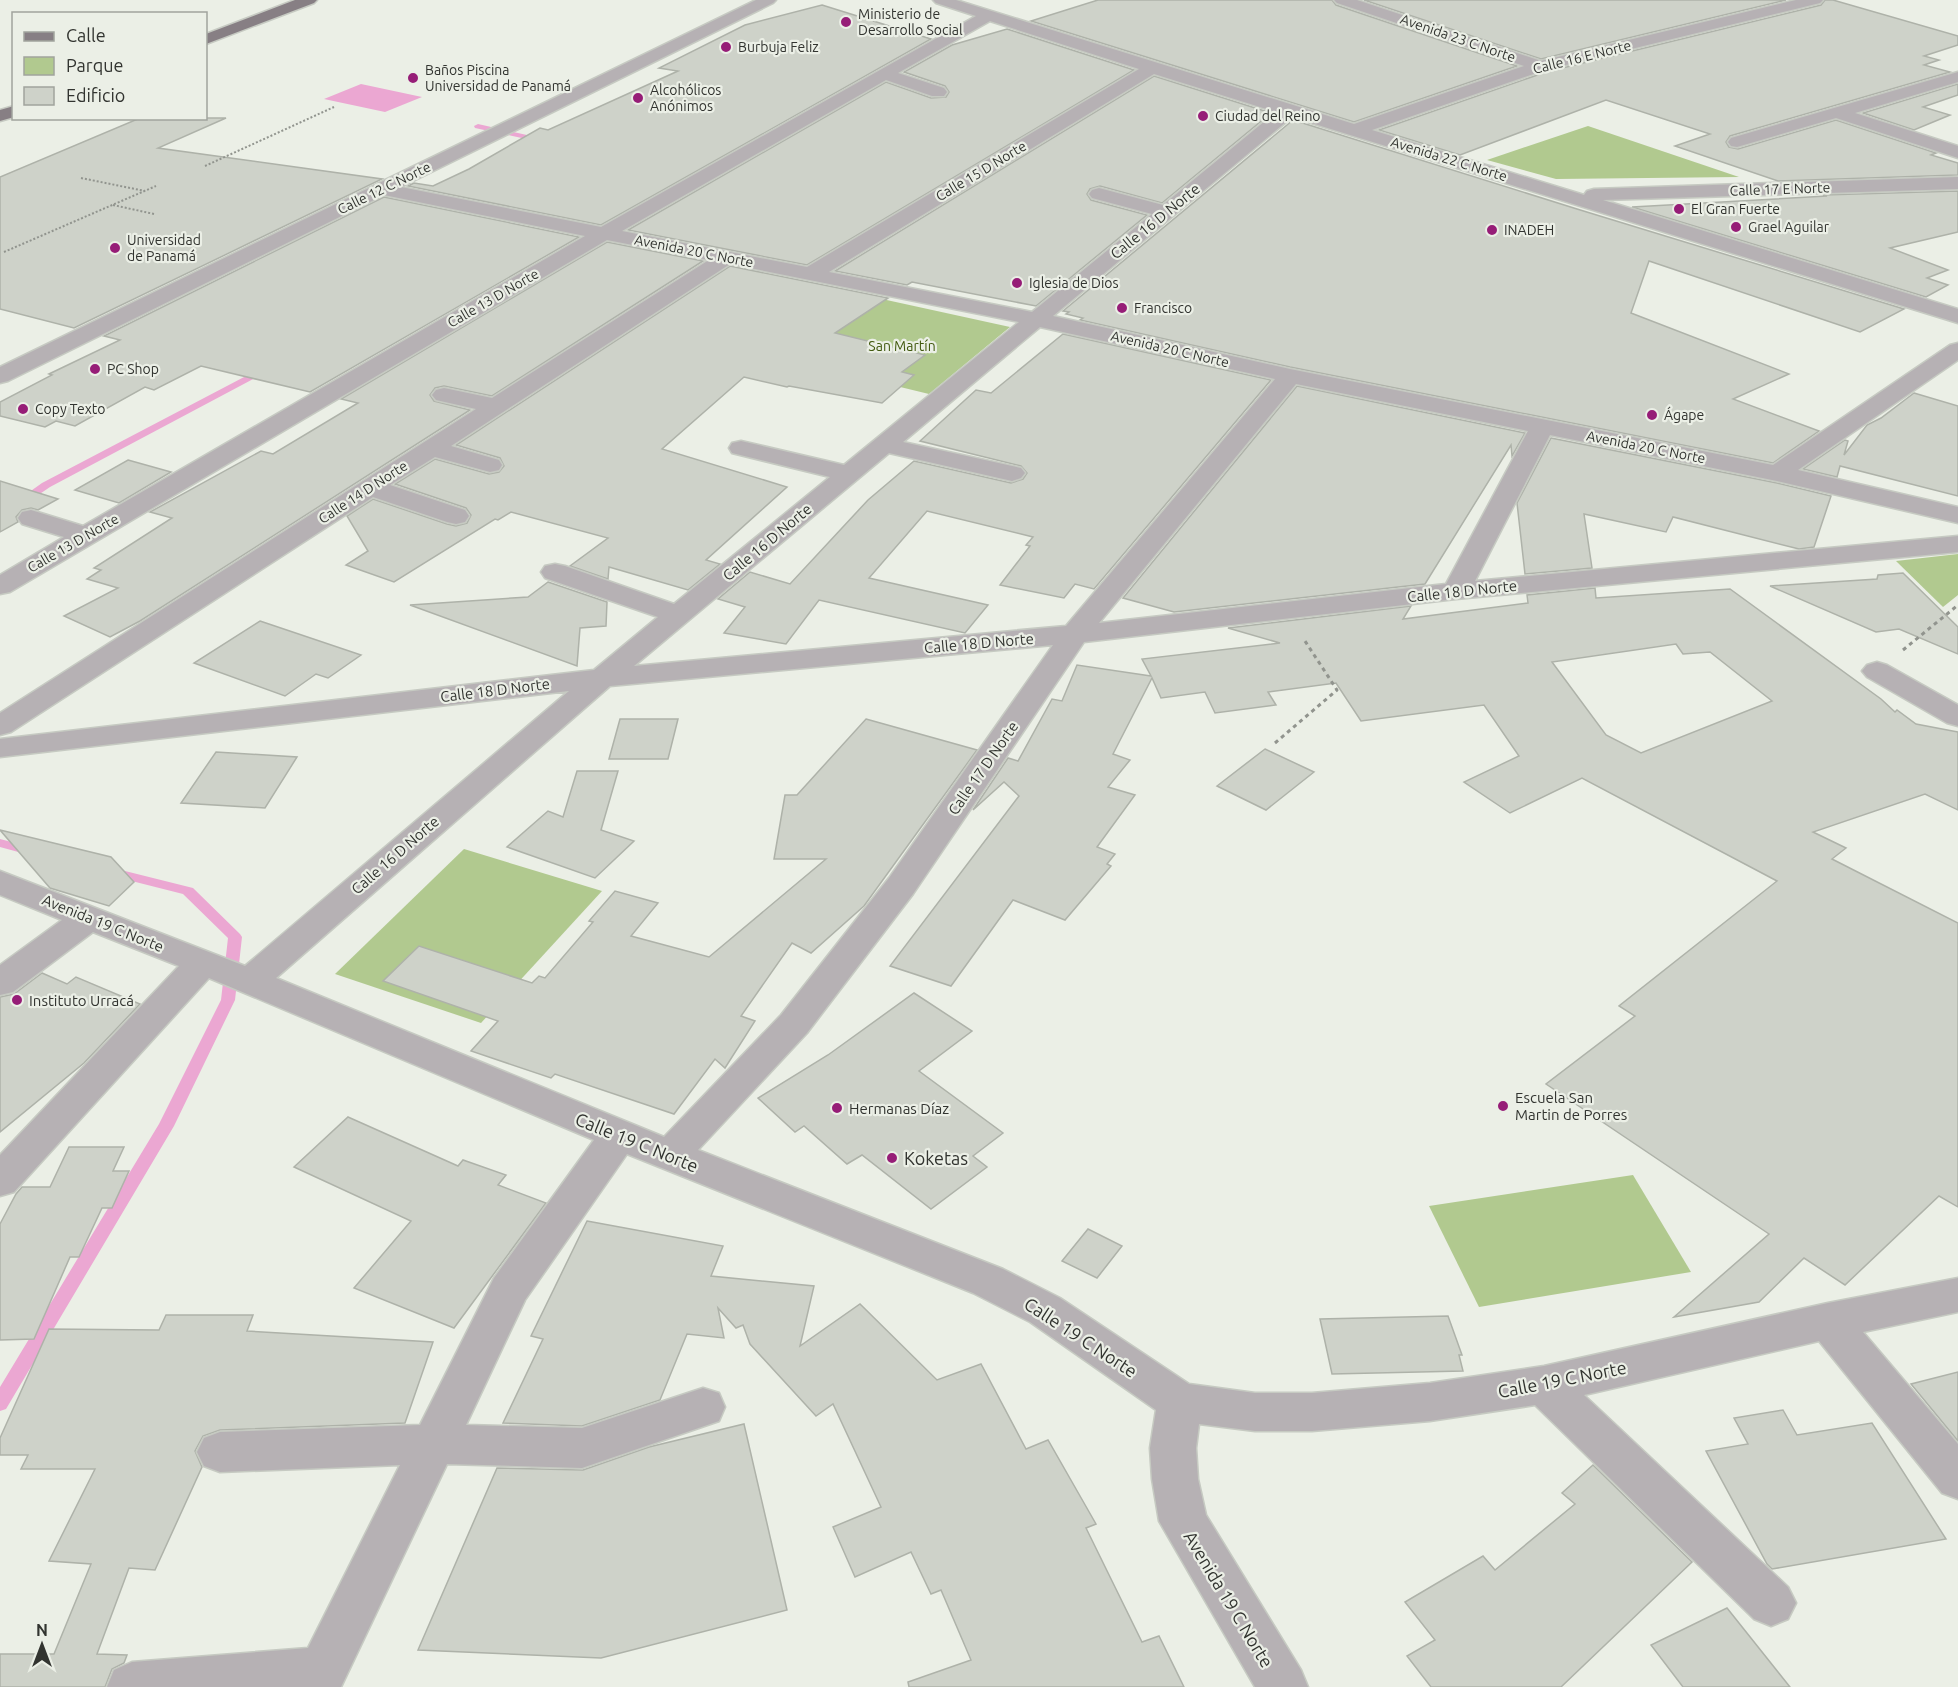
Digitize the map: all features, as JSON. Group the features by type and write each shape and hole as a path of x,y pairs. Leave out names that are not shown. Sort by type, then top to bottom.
{"main road":[{"path":"207,39 309,0"}],"street":[{"name":"Calle 12 C Norte","path":"0,376 768,0"},
{"name":"Avenida 22 C Norte","path":"941,0 1152,68 1958,316"},
{"name":"Avenida 23 C Norte","path":"1342,0 1540,66"},
{"name":"Calle 16 E Norte","path":"1355,130 1540,66 1815,0"},
{"path":"1374,9 1396,4"},
{"name":"Calle 13 D Norte","path":"0,586 604,233 989,15"},
{"name":"Calle 15 D Norte","path":"811,274 1152,68"},
{"path":"884,74 938,92"},
{"path":"1737,142 1958,77"},
{"name":"Calle 16 D Norte","path":"249,980 602,678 1289,110"},
{"path":"1834,112 1958,152"},
{"name":"Calle 17 E Norte","path":"1566,196 1958,183"},
{"name":"Avenida 20 C Norte","path":"381,189 811,274 1036,320 1290,376 1777,473 1958,515"},
{"path":"1099,194 1165,212"},
{"name":"Calle 14 D Norte","path":"0,726 726,258"},
{"path":"1777,473 1958,350"},
{"name":"Calle 17 D Norte","path":"670,1155 794,1024 901,886 1075,634 1290,376"},
{"path":"444,395 495,406"},
{"path":"1456,591 1542,426"},
{"path":"884,445 1011,473"},
{"path":"431,448 490,465"},
{"path":"741,448 849,474"},
{"path":"370,487 456,516"},
{"path":"31,518 86,536"},
{"name":"Calle 18 D Norte","path":"0,748 602,678 1075,634 1456,591 1958,544"},
{"path":"555,572 678,615"},
{"path":"1877,671 1958,717"},
{"name":"Avenida 19 C Norte","path":"0,882 249,980"},
{"path":"0,983 89,917"},
{"path":"0,1181 205,963"},
{"name":"Calle 19 C Norte","path":"249,980 619,1135 988,1281 1045,1310 1180,1402 1255,1412 1311,1412 1430,1402 1544,1385 1828,1321 1958,1295"},
{"path":"132,1687 319,1679 509,1290 619,1135"},
{"path":"1828,1321 1958,1478"},
{"path":"1544,1385 1771,1603"},
{"name":"Avenida 19 C Norte","path":"1180,1402 1173,1448 1175,1479 1183,1521 1283,1687"},
{"path":"220,1452 434,1444 582,1448 703,1407"}],"path":[{"path":"205,166 334,107"},
{"path":"81,178 145,190"},
{"path":"4,252 156,186"},
{"path":"112,205 154,214"},
{"path":"1877,671 1958,605"},
{"path":"1275,743 1337,690 1285,610"}],"green space":[{"path":"1588,126 1739,177 1556,179 1487,160"},
{"name":"San Martín","path":"736,267 1010,327 929,394 859,377"},
{"path":"1958,554 1958,595 1943,607 1896,561"},
{"path":"464,849 602,891 481,1023 335,974"},
{"path":"1633,1175 1691,1272 1479,1307 1429,1206"}],"shaded area":[{"path":"361,84 422,97 385,112 324,99"}],"building":[{"path":"1098,0 1332,0 1336,5 1517,66 1354,122 1031,21"},
{"path":"1364,0 1786,0 1541,59"},
{"path":"1825,0 1833,0 1958,36 1958,45 1924,56 1939,60 1924,65 1950,72 1730,136 1726,142 1729,147 1738,149 1836,120 1936,153 1931,155 1958,163 1958,175 1778,181 1675,146 1710,134 1606,100 1460,155 1379,130 1546,72 1821,5"},
{"path":"822,5 931,39 601,225 408,186 414,183 433,186 469,169 540,128 548,130 678,71 659,68 745,25"},
{"path":"1007,29 1134,70 807,265 628,230 886,82 931,98 946,97 949,92 945,86 904,72 952,45"},
{"path":"1154,76 1271,113 1162,203 1100,186 1090,189 1087,194 1091,200 1147,215 1036,306 912,282 907,285 835,271"},
{"path":"1958,84 1958,95 1923,107 1950,115 1914,130 1863,113"},
{"path":"226,118 158,148 382,179 74,328 0,309 0,177 135,120"},
{"path":"1293,120 1904,309 1860,332 1649,261 1631,313 1789,374 1733,399 1819,431 1773,463 1290,367 1080,320 1083,318 1066,314 1069,312 1063,311"},
{"path":"1958,191 1958,232 1890,248 1948,270 1927,278 1948,285 1926,297 1632,207 1827,196 1823,195"},
{"path":"384,197 579,237 310,392 201,366 154,390 145,387 75,426 56,421 45,427 0,416 0,402 52,375 49,374 120,340 104,336"},
{"path":"607,242 703,261 492,396 444,386 435,388 430,395 434,401 470,410 140,621 110,637 64,616 118,588 87,579 101,570 94,568 172,518 150,512 261,451 273,454 358,403 341,399"},
{"path":"730,266 888,298 835,333 925,355 902,372 914,375 882,403 787,387 744,377 662,449 787,487 706,560 720,564 688,590 609,567 608,579 570,566 608,538 511,512 498,520 495,519 394,582 346,565 368,551 347,516 373,499 447,524 456,526 467,523 471,515 466,508 395,484 435,459 489,474 499,472 504,466 500,458 456,445"},
{"path":"1063,334 1271,380 1094,589 1075,584 1064,598 1000,585 1030,546 1026,545 1033,537 927,511 869,578 988,605 965,633 819,600 786,644 724,633 745,607 718,599 750,572 790,584 868,500 914,461 1011,483 1023,479 1027,473 1021,466 920,441 976,390 991,393"},
{"path":"1297,386 1525,433 1512,456 1511,445 1425,584 1174,612 1123,598"},
{"path":"1914,393 1958,406 1958,496 1840,466 1837,477 1803,469 1845,440 1848,441 1844,455 1867,425 1881,418"},
{"path":"1551,438 1831,496 1814,547 1799,549 1673,517 1666,532 1584,514 1592,568 1525,574 1517,503"},
{"path":"128,460 171,472 119,503 75,490"},
{"path":"0,481 58,499 38,510 31,508 22,510 16,517 18,522 0,532"},
{"path":"1903,573 1958,627 1958,654 1899,629 1876,632 1770,586 1877,579 1878,575"},
{"path":"548,582 607,602 606,626 580,628 577,666 410,605 528,597"},
{"path":"1595,588 1596,598 1730,589 1881,699 1895,712 1897,710 1916,724 1958,732 1958,810 1925,794 1813,832 1846,848 1832,859 1958,923 1958,1207 1939,1196 1845,1285 1804,1258 1759,1302 1674,1317 1769,1234 1546,1084 1635,1016 1619,1006 1777,881 1582,778 1510,813 1464,782 1519,756 1484,705 1361,721 1336,683 1268,692 1276,705 1215,713 1205,692 1161,698 1152,678 1113,754 1130,760 1108,787 1135,795 1097,847 1115,854 1107,864 1111,866 1065,920 1013,900 951,986 890,966 1019,796 1004,782 973,810 1008,758 1018,761 1052,699 1062,701 1077,665 1151,676 1142,659 1280,643 1228,628 1411,606 1403,619 1528,603 1527,595","holes":["1676,644 1683,654 1710,652 1772,701 1641,753 1606,735 1552,662"]},
{"path":"260,621 361,655 328,678 316,674 285,696 194,663"},
{"path":"620,719 678,719 668,759 609,759"},
{"path":"866,719 977,750 864,906 811,953 792,943 741,1016 755,1021 725,1068 715,1059 674,1114 555,1074 551,1078 471,1051 498,1021 383,981 419,946 532,983 539,976 545,978 593,922 589,921 615,891 658,903 631,936 709,957 826,859 774,859 785,795 797,795"},
{"path":"1265,749 1314,772 1266,810 1217,786"},
{"path":"216,752 297,757 265,808 181,803"},
{"path":"577,771 618,771 601,830 634,841 595,878 507,847 548,811 563,817"},
{"path":"0,830 111,857 134,882 109,906 50,888"},
{"path":"42,973 67,984 76,977 140,1004 84,1063 0,1132 0,997 14,994"},
{"path":"914,993 972,1031 919,1071 1003,1133 973,1156 987,1167 931,1209 862,1155 847,1164 804,1126 795,1132 758,1098 828,1055"},
{"path":"348,1117 458,1166 463,1160 506,1175 498,1185 546,1203 454,1328 354,1288 411,1221 294,1167"},
{"path":"69,1147 124,1147 113,1171 129,1171 112,1208 102,1208 79,1257 70,1257 34,1339 0,1340 0,1224 22,1187 50,1187"},
{"path":"587,1221 723,1246 711,1276 814,1286 800,1346 860,1304 937,1380 981,1364 1026,1449 1048,1440 1096,1524 1086,1528 1142,1642 1159,1636 1184,1687 909,1687 908,1682 971,1660 941,1590 931,1594 911,1552 855,1577 833,1527 881,1507 833,1404 816,1416 750,1344 743,1325 736,1328 718,1308 724,1338 687,1334 660,1400 582,1426 503,1423 543,1339 531,1336"},
{"path":"1088,1229 1122,1246 1097,1278 1062,1261"},
{"path":"166,1315 253,1315 247,1331 433,1342 405,1423 220,1430 203,1436 195,1451 202,1467 155,1570 129,1568 97,1654 127,1655 124,1663 112,1669 105,1687 0,1687 0,1654 54,1654 91,1564 49,1561 95,1469 21,1469 28,1455 0,1455 0,1438 49,1329 159,1330"},
{"path":"1448,1316 1462,1355 1459,1355 1463,1371 1332,1374 1320,1319"},
{"path":"1958,1372 1958,1441 1911,1384"},
{"path":"1783,1410 1797,1435 1872,1423 1946,1539 1772,1569 1767,1564 1706,1451 1748,1444 1734,1418"},
{"path":"744,1424 787,1610 601,1658 418,1650 497,1468 583,1470 649,1447"},
{"path":"1593,1465 1692,1562 1561,1687 1431,1687 1407,1656 1435,1640 1405,1602 1483,1556 1495,1570 1575,1504 1562,1493"},
{"path":"1727,1608 1790,1687 1683,1687 1651,1645"}],"waterway":[{"path":"478,126 540,140"},
{"path":"0,518 46,485 265,369"},
{"path":"0,843 33,852"},
{"path":"0,1403 166,1126 228,1000 235,937 188,891 113,872"}],"place":[{"name":"Ministerio de Desarrollo Social","path":"846,22"},
{"name":"Burbuja Feliz","path":"726,47"},
{"name":"Baños Piscina Universidad de Panamá","path":"413,78"},
{"name":"Alcohólicos Anónimos","path":"638,98"},
{"name":"Ciudad del Reino","path":"1203,116"},
{"name":"El Gran Fuerte","path":"1679,209"},
{"name":"Grael Aguilar","path":"1736,227"},
{"name":"INADEH","path":"1492,230"},
{"name":"Universidad de Panamá","path":"115,248"},
{"name":"Iglesia de Dios","path":"1017,283"},
{"name":"Francisco","path":"1122,308"},
{"name":"PC Shop","path":"95,369"},
{"name":"Copy Texto","path":"23,409"},
{"name":"Ágape","path":"1652,415"},
{"name":"Instituto Urracá","path":"17,1000"},
{"name":"Escuela San Martin de Porres","path":"1503,1106"},
{"name":"Hermanas Díaz","path":"837,1108"},
{"name":"Koketas","path":"892,1158"}]}
